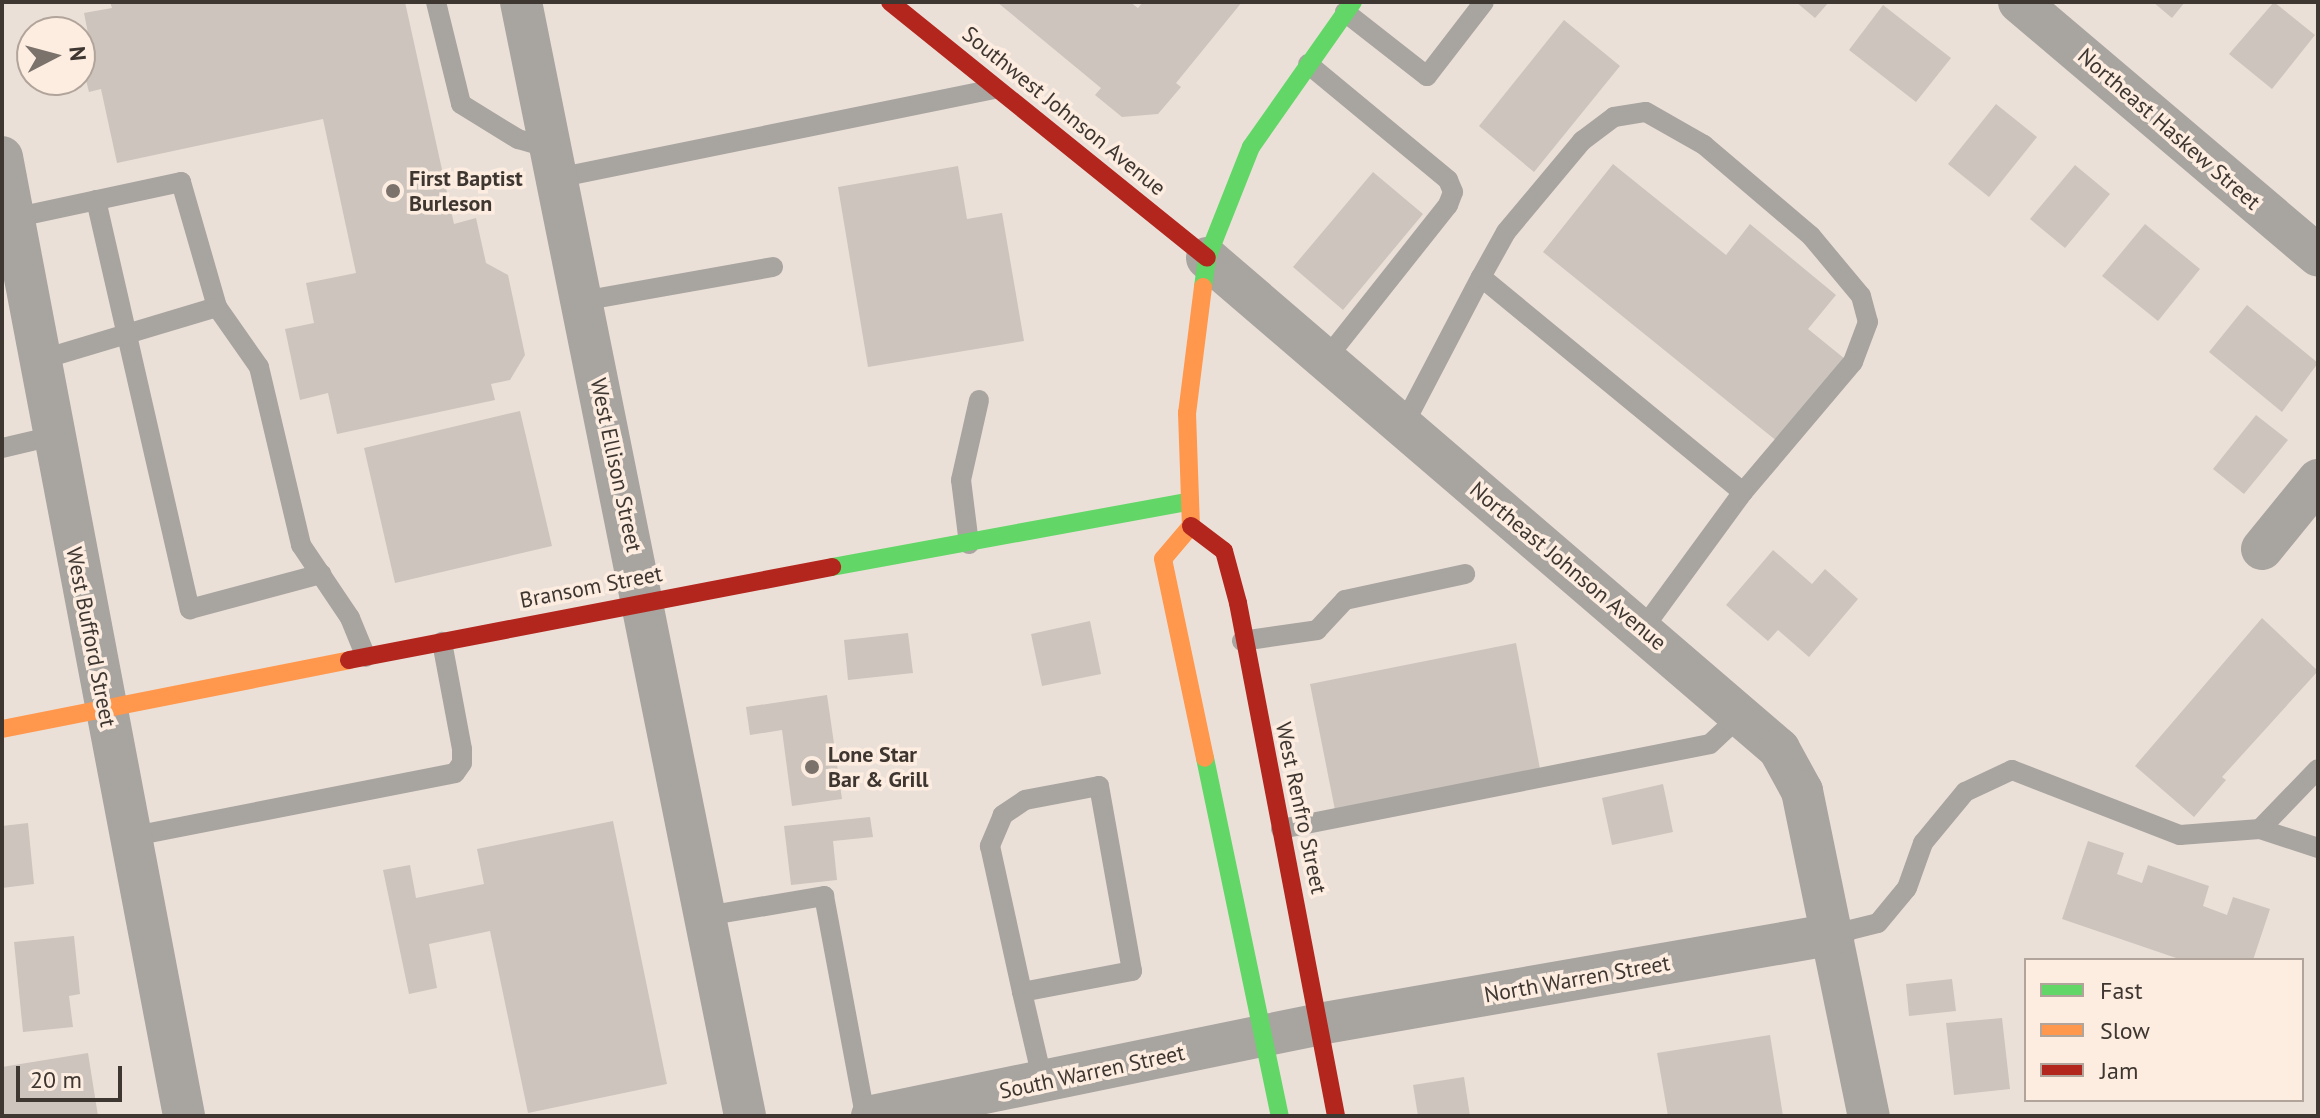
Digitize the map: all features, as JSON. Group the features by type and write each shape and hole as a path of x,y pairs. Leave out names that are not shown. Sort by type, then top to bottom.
{"main road":[{"name":"Southwest Johnson Avenue","path":"890,2 1207,258"},
{"path":"1280,1116 1163,559 1191,526 1187,413 1207,258 1251,147 1349,7"},
{"name":"Bransom Street","path":"2,729 644,601 969,544 1190,501"},
{"name":"West Renfro Street","path":"1191,526 1224,551 1336,1116"}],"street":[{"name":"West Ellison Street","path":"521,2 644,601 745,1116"},
{"name":"Northeast Haskew Street","path":"2019,2 2318,256"},
{"name":"West Bufford Street","path":"2,157 10,228 40,360 104,709 184,1116"},
{"name":"Northeast Johnson Avenue","path":"1207,258 1743,713 1779,749 1802,791 1834,934 1869,1116"},
{"path":"2262,549 2318,480"},
{"name":"North Warren Street","path":"1265,1035 1834,934"},
{"name":"South Warren Street","path":"872,1116 1265,1035"}],"lane":[{"path":"436,2 461,104 554,163 996,88"},
{"path":"1349,7 1427,76 1484,2"},
{"path":"1308,64 1448,180 1453,192 1448,205 1326,359"},
{"path":"1403,426 1481,277 1515,221 1582,141 1614,117 1646,112 1704,145 1811,236 1861,296 1868,322 1853,362 1743,492 1642,630"},
{"path":"10,228 96,200 181,182 217,307 259,367 301,545 350,618 366,657"},
{"path":"96,200 190,609 321,574"},
{"path":"582,301 773,267"},
{"path":"1481,277 1743,492"},
{"path":"40,360 217,307"},
{"path":"969,544 961,480 979,400"},
{"path":"2,448 53,436"},
{"path":"1242,641 1317,630 1345,600 1465,574"},
{"path":"129,837 455,773 462,763 462,749 442,642"},
{"path":"1281,829 1710,744 1743,713"},
{"path":"2260,829 2318,769"},
{"path":"1834,934 1878,923 1907,888 1923,843 1965,792 2012,770 2180,835 2260,829 2318,848"},
{"path":"1022,992 1132,971 1099,786 1025,800 993,829 990,846 1022,992 1043,1082"},
{"path":"706,916 824,896 865,1116"}],"building":[{"name":"First Baptist Burleson","path":"110,2 405,2 454,224 476,218 486,263 508,275 525,355 510,380 491,384 495,400 337,434 328,393 300,400 285,329 314,323 306,283 356,273 323,119 117,163 101,89 96,90 96,16 85,16 84,13 112,8"},
{"path":"997,2 1130,2 1138,8 1143,2 1242,2 1176,83 1181,87 1158,114 1122,117 1095,95 1101,88"},
{"path":"1796,2 1829,2 1815,18"},
{"path":"2153,2 2185,2 2172,18"},
{"path":"2274,2 2315,35 2272,89 2229,54"},
{"path":"1883,5 1951,58 1916,102 1849,50"},
{"path":"1564,20 1620,66 1534,172 1479,126"},
{"path":"1996,104 2037,137 1989,197 1948,164"},
{"path":"1613,164 1726,255 1750,224 1836,295 1808,329 1845,359 1778,442 1543,252"},
{"path":"2075,165 2110,194 2065,248 2030,219"},
{"path":"958,166 967,219 1002,213 1024,341 868,367 838,187"},
{"path":"1373,172 1423,214 1343,310 1293,267"},
{"path":"2145,224 2200,269 2158,321 2102,276"},
{"path":"2247,305 2318,363 2282,412 2209,352"},
{"path":"520,411 552,546 395,583 364,448"},
{"path":"2256,415 2288,440 2244,494 2213,469"},
{"path":"1773,550 1812,584 1825,569 1858,599 1809,657 1778,630 1768,641 1726,605"},
{"path":"2262,618 2318,671 2222,777 2226,780 2194,817 2135,766"},
{"path":"1090,621 1101,674 1042,686 1031,634"},
{"path":"908,633 913,673 848,680 844,640"},
{"path":"1516,643 1540,769 1335,810 1310,684"},
{"name":"Lone Star Bar & Grill","path":"827,695 842,799 792,806 782,730 750,735 746,707"},
{"path":"1663,784 1673,832 1612,845 1602,798"},
{"path":"870,817 873,837 833,841 837,880 791,885 784,826"},
{"path":"613,821 667,1084 528,1113 490,931 429,944 437,988 409,994 383,870 410,865 416,898 484,884 477,849"},
{"path":"28,823 34,884 2,888 2,826"},
{"path":"2088,841 2124,853 2117,874 2142,883 2148,865 2209,886 2203,906 2227,915 2233,897 2270,909 2254,958 2176,958 2062,919"},
{"path":"74,936 80,994 69,996 73,1027 23,1032 14,942"},
{"path":"1952,979 1956,1011 1909,1016 1906,984"},
{"path":"2002,1018 2010,1089 1954,1095 1946,1023"},
{"path":"1770,1035 1783,1116 1668,1116 1657,1053"},
{"path":"88,1053 98,1116 2,1116 2,1067"},
{"path":"1464,1077 1470,1116 1418,1116 1413,1085"}],"traffic: fast":[{"path":"1203,287 1207,258 1251,147 1353,2"},
{"path":"832,567 1190,501"},
{"path":"1205,758 1280,1116"}],"traffic: slow":[{"path":"1203,287 1187,413 1191,526 1163,559 1205,758"},
{"path":"2,729 349,660"}],"traffic: jam":[{"path":"890,2 1207,258"},
{"path":"1191,526 1224,551 1238,603 1336,1116"},
{"path":"349,660 832,567"}],"place":[{"name":"First Baptist Burleson","path":"393,191"},
{"name":"Lone Star Bar & Grill","path":"812,767"}]}
